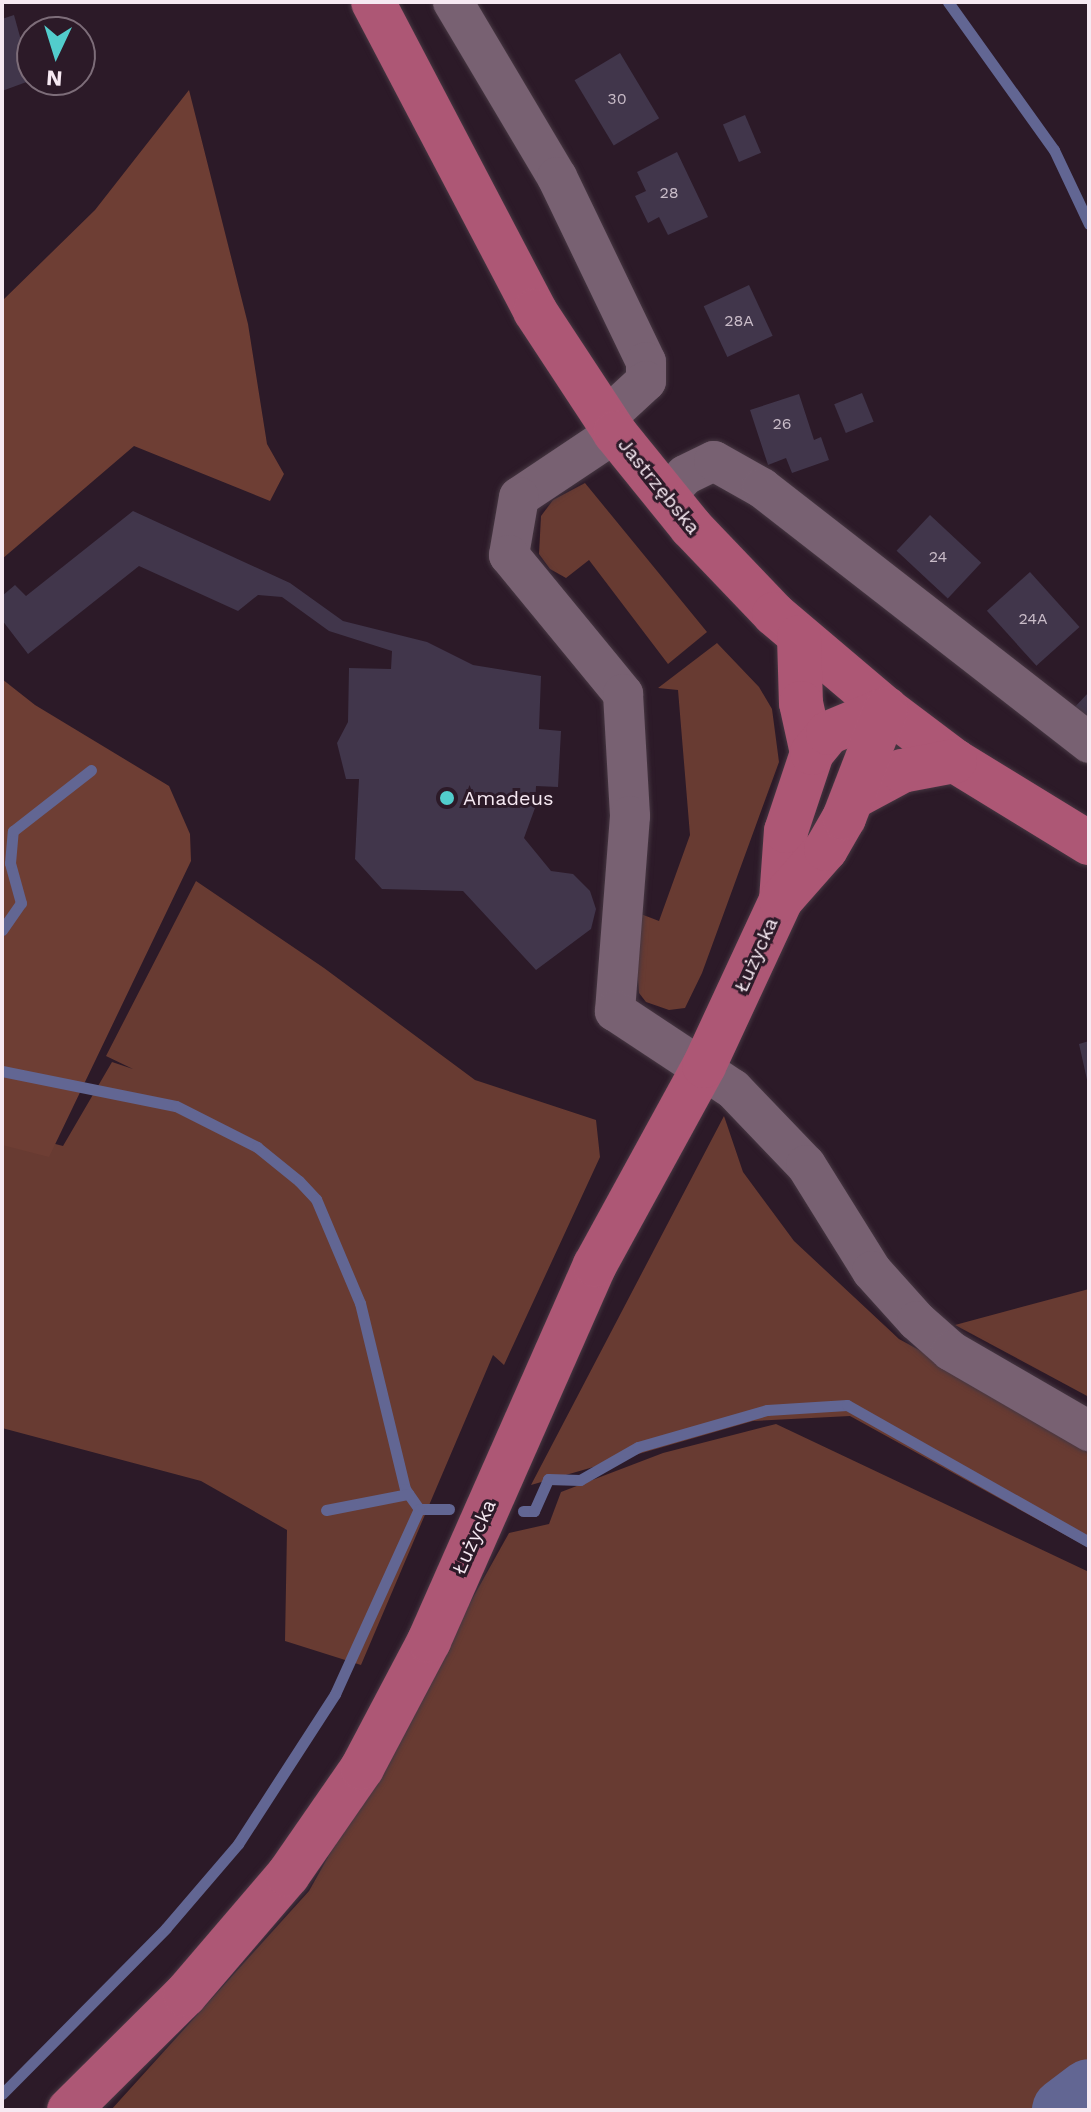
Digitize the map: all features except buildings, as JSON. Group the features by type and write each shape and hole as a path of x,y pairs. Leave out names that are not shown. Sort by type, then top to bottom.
{"main road":[{"name":"Jastrzębska","path":"373,2 495,240 610,426 665,496 799,637 886,709 955,761 1089,843"},
{"path":"799,637 801,703 812,753"},
{"name":"Łużycka","path":"69,2110 185,1995 278,1887 362,1768 429,1641 595,1265 704,1066 781,900 826,849 854,797 886,709"},
{"path":"812,753 828,733 886,709"},
{"name":"Łużycka","path":"781,900 786,831 812,753"},
{"path":"854,797 902,771 955,761"}],"street":[{"path":"453,2 557,177 646,362 646,381 610,426 519,497 509,555 623,694 630,816 615,1011 704,1066 733,1089 806,1165 872,1271 917,1321 951,1351 1089,1431"},
{"path":"665,496 685,475 714,461 762,488 1089,743"}],"shaded area":[{"path":"189,90 248,324 267,444 284,474 270,501 134,446 2,559 2,301 95,210"},
{"path":"585,483 707,632 668,664 589,560 566,578 550,569 539,554 541,516 553,500"},
{"path":"717,643 759,687 772,709 779,762 702,973 685,1008 669,1010 646,1002 639,993 633,911 659,921 690,835 678,690 658,688"},
{"path":"2,679 35,705 169,786 190,834 191,861 49,1157 2,1145"},
{"path":"196,881 324,968 475,1080 596,1120 600,1157 504,1365 493,1355 361,1665 285,1641 287,1530 201,1481 2,1428 2,1130 63,1146 112,1062 133,1069 106,1056"},
{"path":"724,1116 743,1172 794,1241 899,1339 1089,1443 1089,1548 850,1416 753,1421 531,1485"},
{"path":"1089,1289 1089,1397 955,1325"},
{"path":"776,1424 1089,1572 1089,2065 1030,2110 111,2110 309,1891 509,1533 549,1524 561,1492 663,1453"}],"waterway":[{"path":"948,2 1054,150 1089,224"},
{"path":"2,930 21,903 10,863 13,831 91,770"},
{"path":"2,1071 176,1106 257,1147 299,1181 316,1199 360,1303 405,1489 419,1509 449,1509"},
{"path":"523,1511 534,1511 548,1479 580,1480 638,1447 767,1410 847,1405 1089,1542"},
{"path":"326,1510 408,1494"},
{"path":"2,2094 166,1928 238,1844 335,1694 419,1509"},
{"path":"1064,2110 1089,2091"}],"place":[{"name":"Amadeus","path":"447,798"}]}
